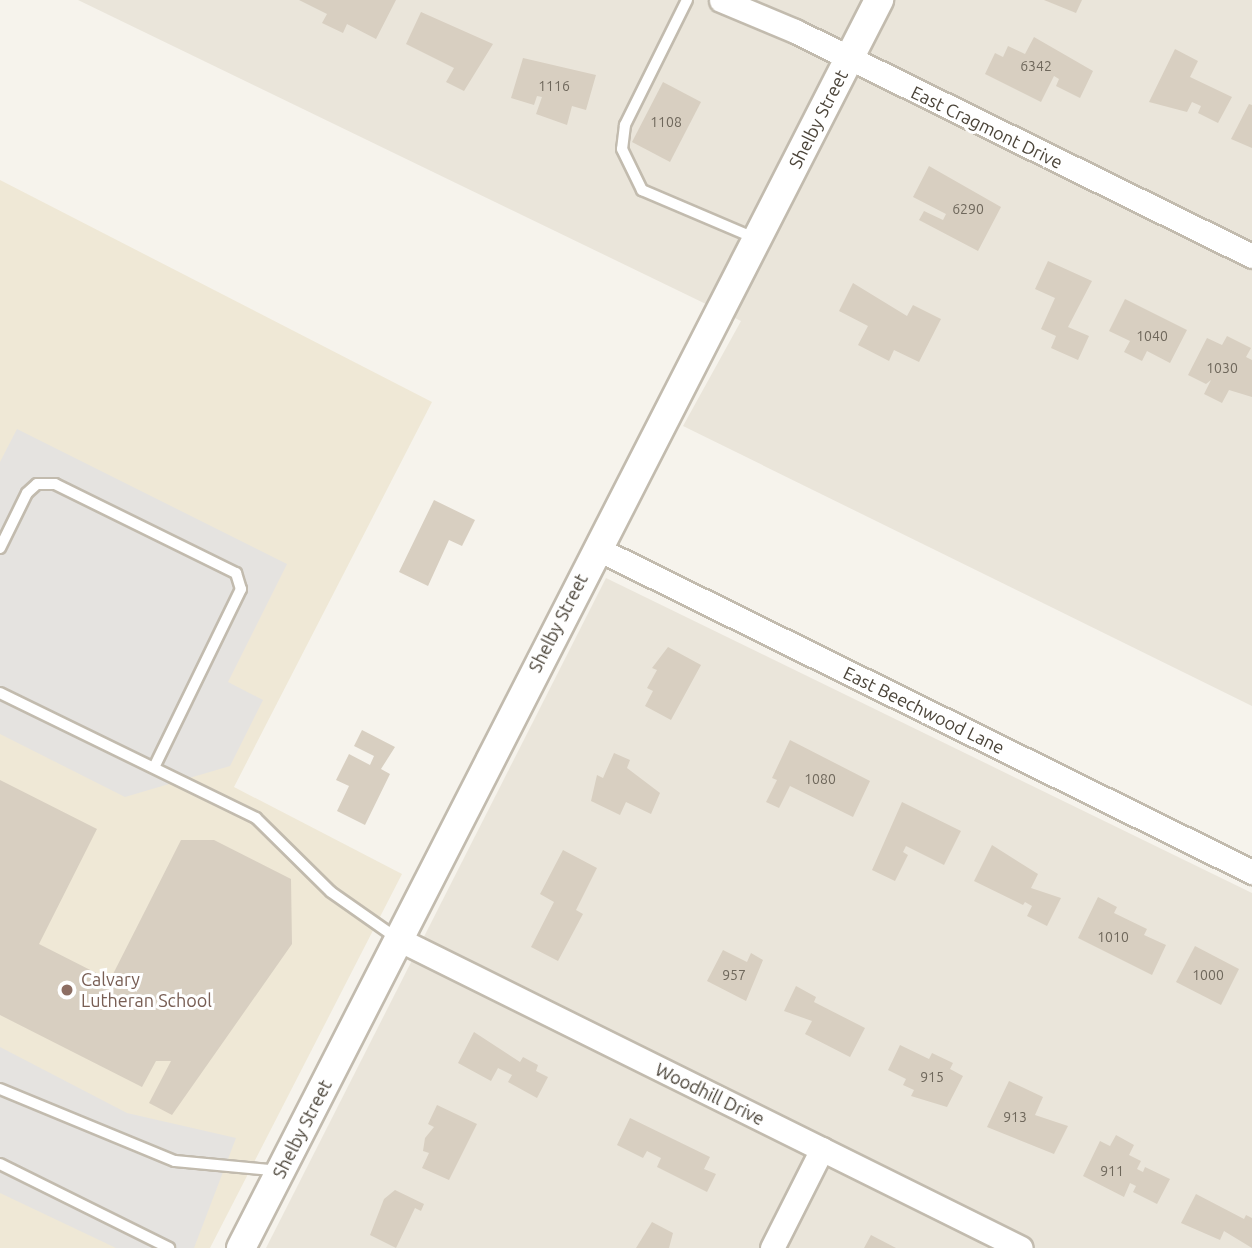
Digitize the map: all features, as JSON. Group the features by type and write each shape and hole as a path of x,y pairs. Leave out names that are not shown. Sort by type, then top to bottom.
{"street":[{"name":"East Cragmont Drive","path":"721,0 1252,256"},
{"name":"Shelby Street","path":"242,1248 596,548 879,0"},
{"name":"East Beechwood Lane","path":"596,548 1252,872"},
{"name":"Woodhill Drive","path":"398,939 1021,1248"},
{"path":"772,1248 822,1149"}],"lane":[{"path":"687,0 625,125 622,149 642,190 757,239"},
{"path":"0,548 27,494 37,484 55,484 236,573 241,589 154,767"},
{"path":"0,694 256,818 331,892 398,939"},
{"path":"0,1089 175,1161 280,1171"},
{"path":"0,1164 169,1248"}],"shaded area":[{"path":"78,0 1252,0 1252,706 683,426 741,321"},
{"path":"0,180 432,402 234,787 402,874 210,1248 0,1248"},
{"path":"17,429 287,564 228,682 263,700 230,766 125,797 0,734 0,462"},
{"path":"606,578 1252,893 1252,1248 266,1248"},
{"path":"0,1047 127,1113 236,1138 194,1248 116,1248 0,1193"}],"building":[{"path":"299,0 396,0 376,39 347,24 343,33 322,23 327,14"},
{"path":"1044,0 1082,0 1076,13"},
{"path":"421,12 493,44 464,91 446,82 454,68 406,44"},
{"path":"1034,37 1093,71 1080,98 1056,86 1059,79 1054,76 1041,102 985,74 995,53 1003,57 1008,46 1025,54"},
{"path":"1175,49 1198,61 1190,77 1232,97 1218,123 1198,113 1201,106 1192,102 1187,112 1149,102"},
{"path":"523,58 596,75 586,110 572,106 567,125 536,114 542,97 537,96 534,105 511,98"},
{"path":"663,82 701,102 670,162 632,142"},
{"path":"1249,104 1252,105 1252,148 1231,139"},
{"path":"929,166 1001,207 978,251 919,220 924,211 943,220 946,214 913,197"},
{"path":"1048,261 1092,281 1068,327 1089,336 1078,360 1051,348 1056,336 1041,329 1055,298 1035,289"},
{"path":"853,283 907,316 913,305 941,319 919,362 894,350 889,361 858,345 868,326 839,311"},
{"path":"1125,299 1187,330 1170,363 1147,351 1142,361 1124,352 1130,341 1109,331"},
{"path":"1227,336 1251,348 1246,357 1252,360 1252,397 1229,390 1222,403 1204,394 1211,380 1206,384 1188,375 1207,338 1222,345"},
{"path":"434,500 475,520 462,546 449,540 428,586 399,572"},
{"path":"668,647 701,665 671,720 645,706 653,691 647,688 657,670 652,668"},
{"path":"362,730 395,747 381,769 390,774 365,825 337,811 349,786 336,780 349,754 370,765 374,756 354,746"},
{"path":"790,740 870,781 853,817 790,786 779,808 766,802 777,780 772,778"},
{"path":"614,753 630,760 627,768 660,793 651,814 626,802 620,815 591,801 597,775 603,778"},
{"path":"0,780 97,829 39,944 110,980 181,840 214,840 291,879 292,944 172,1115 149,1103 171,1061 156,1061 142,1087 0,1015"},
{"path":"902,802 961,831 944,865 906,846 903,852 908,855 895,881 872,870"},
{"path":"992,845 1038,874 1031,888 1061,898 1047,926 1027,916 1032,906 1025,902 1023,905 974,881"},
{"path":"563,850 597,868 576,910 583,914 558,961 531,947 554,902 540,894"},
{"path":"1098,897 1117,907 1114,913 1147,929 1144,935 1166,945 1152,975 1078,938"},
{"path":"1195,946 1239,969 1221,1005 1176,982"},
{"path":"723,950 747,962 751,953 763,960 746,1001 707,981"},
{"path":"796,986 816,997 814,1002 865,1028 850,1057 805,1034 812,1021 784,1011"},
{"path":"474,1032 520,1062 523,1057 538,1065 536,1071 548,1077 537,1098 508,1082 512,1075 498,1068 491,1081 458,1063"},
{"path":"900,1045 929,1059 932,1053 953,1063 950,1069 963,1076 947,1107 911,1096 914,1090 903,1085 906,1079 888,1070"},
{"path":"1009,1081 1043,1097 1035,1115 1068,1126 1054,1154 987,1127"},
{"path":"437,1105 477,1124 449,1180 422,1168 429,1153 423,1151 425,1138 434,1127 428,1124"},
{"path":"630,1118 710,1157 704,1169 716,1174 707,1192 657,1167 661,1158 647,1151 643,1158 617,1145"},
{"path":"1116,1135 1134,1145 1129,1155 1141,1161 1137,1169 1143,1172 1145,1167 1170,1179 1157,1204 1133,1192 1136,1186 1130,1183 1124,1197 1083,1176 1100,1141 1110,1146"},
{"path":"395,1190 424,1204 421,1211 415,1208 396,1248 370,1235 384,1199"},
{"path":"1196,1194 1244,1219 1246,1215 1252,1218 1252,1248 1224,1231 1220,1240 1181,1223"},
{"path":"652,1222 673,1233 669,1248 636,1248"},
{"path":"871,1235 896,1248 864,1248"}],"place":[{"name":"Calvary Lutheran School","path":"67,990"}]}
